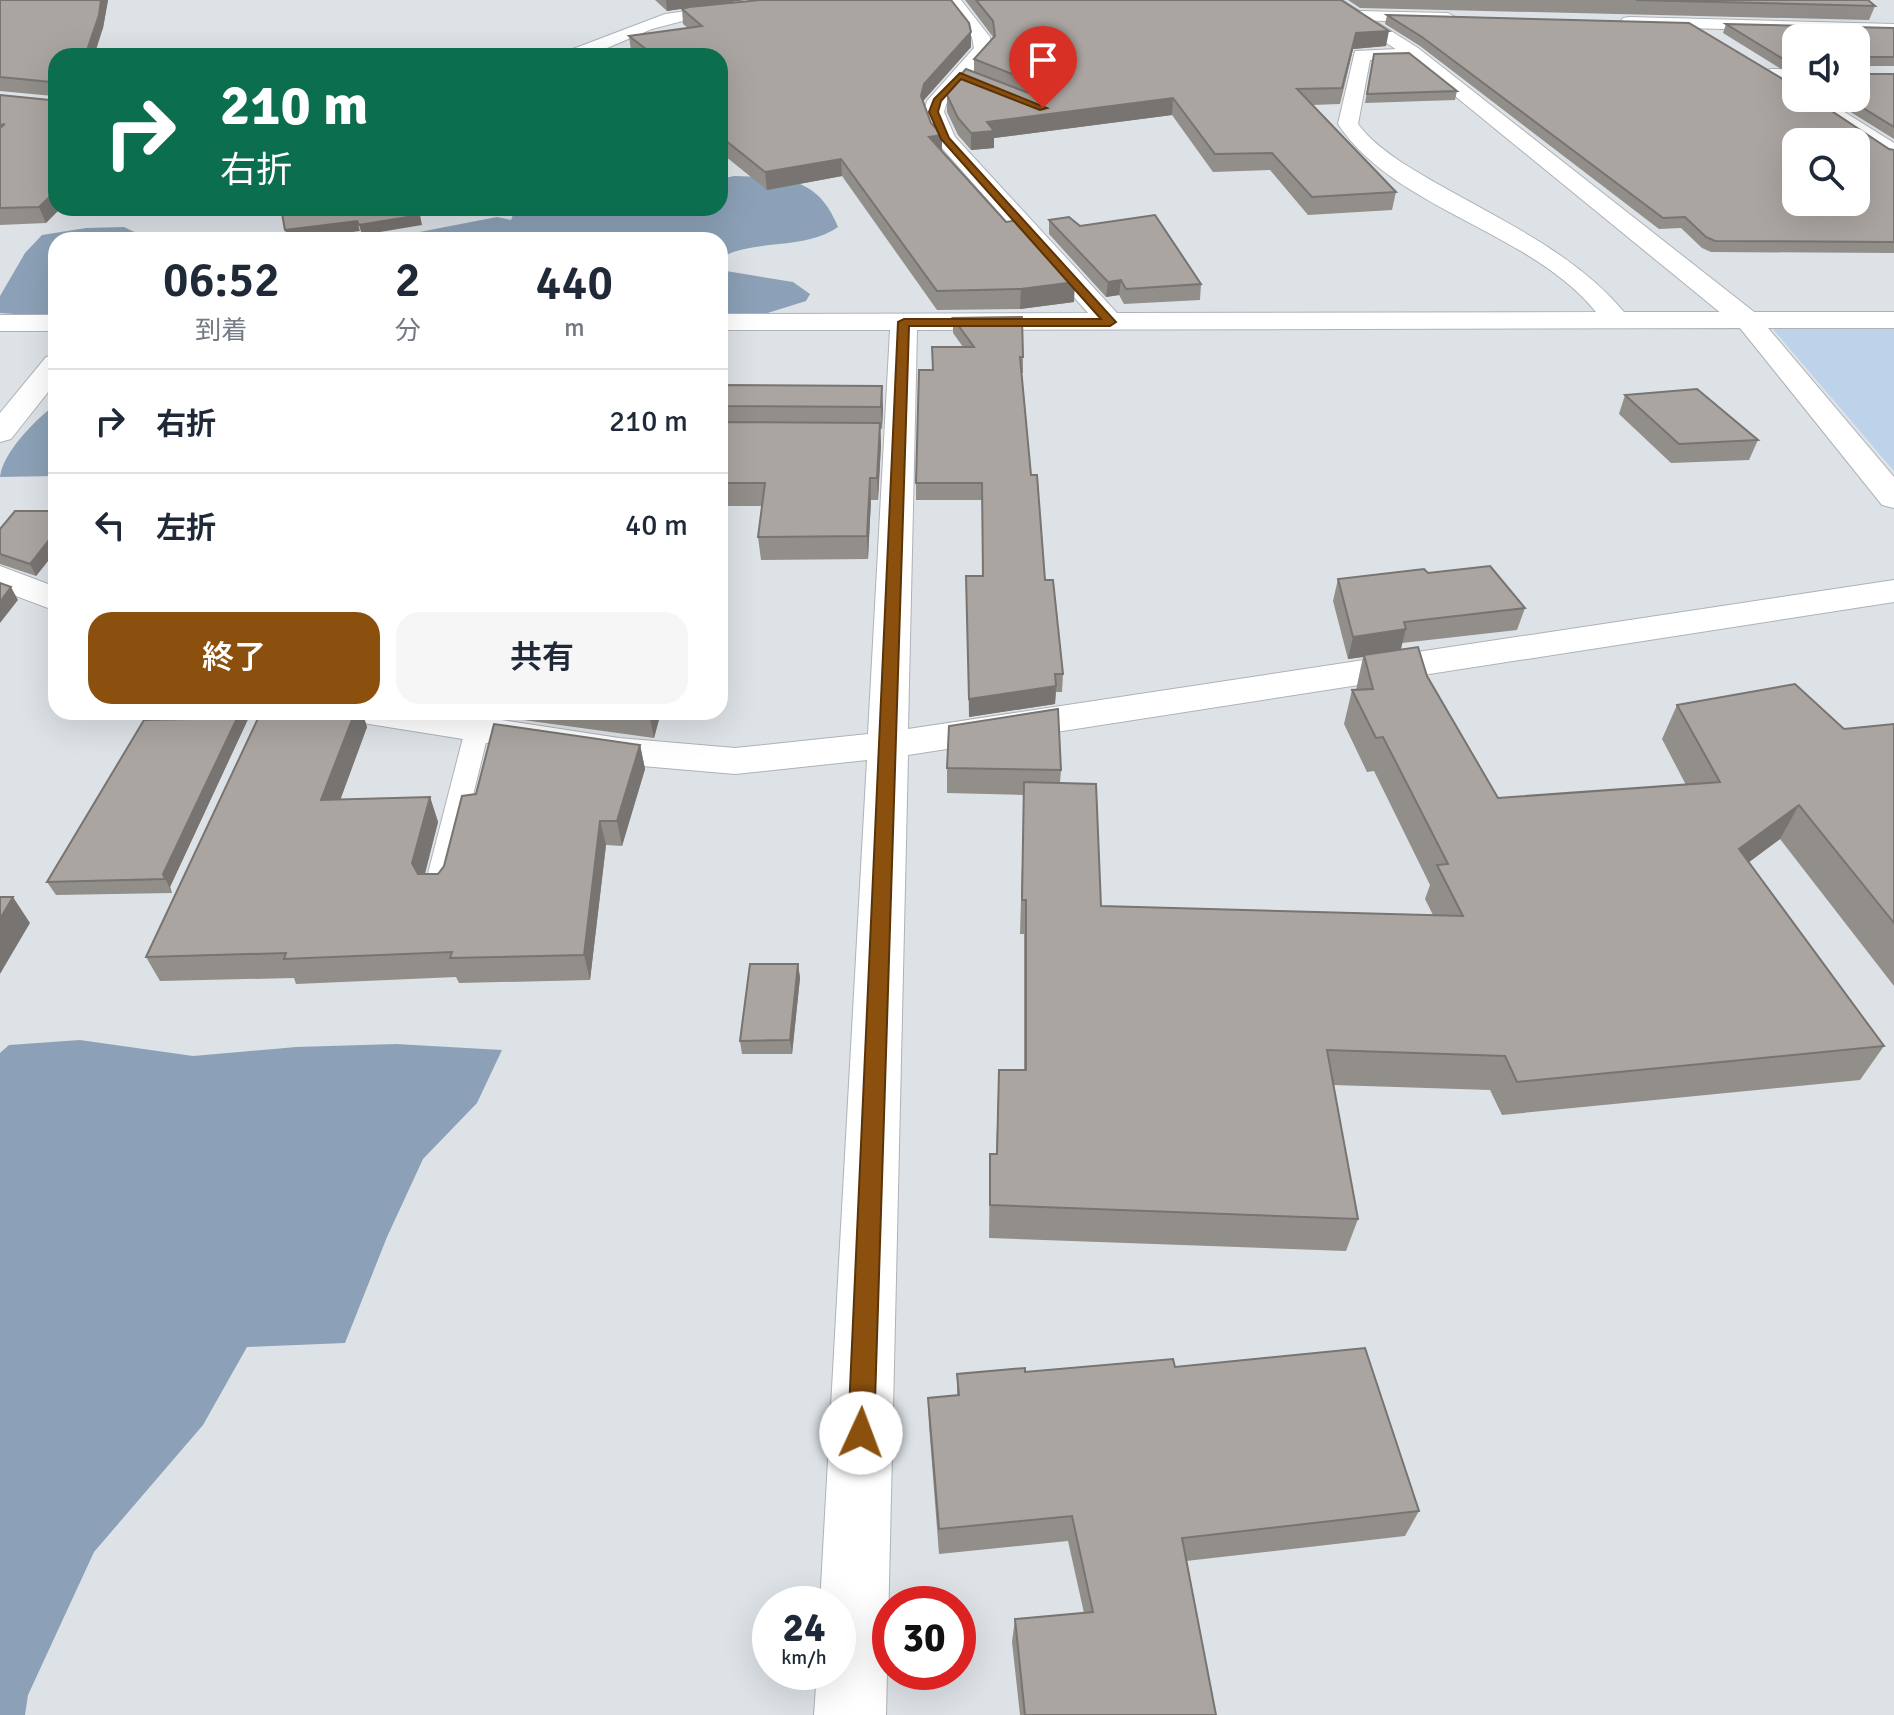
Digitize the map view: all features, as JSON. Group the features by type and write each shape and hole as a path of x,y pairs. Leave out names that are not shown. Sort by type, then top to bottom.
{"street":[{"path":"591,48 671,18 733,8 826,0"},
{"path":"952,0 981,37 983,49 966,78 937,101 934,112 945,139 1110,322"},
{"path":"1330,0 1412,52 1739,310 1894,498"},
{"path":"1660,7 1720,43"},
{"path":"1359,16 1465,19"},
{"path":"1617,22 1894,29"},
{"path":"1412,52 1362,55 1348,124 1361,144 1418,183 1558,266 1610,310 1618,322"},
{"path":"1782,73 1765,71 1782,81"},
{"path":"1830,112 1856,128"},
{"path":"1870,132 1894,134"},
{"path":"1870,137 1894,152"},
{"path":"728,322 1894,320"},
{"path":"850,1715 888,745 892,437 904,322"},
{"path":"0,323 48,323"},
{"path":"0,433 48,373"},
{"path":"0,577 48,597"},
{"path":"417,720 619,751 735,761 888,745 1894,591"}],"lane":[{"path":"437,889 477,730"}],"shaded area":[{"path":"728,177 783,179 796,183 820,197 838,227 810,239 749,248 728,255 728,232 419,232 497,217 511,220 513,216 728,216"},
{"path":"124,227 134,232 61,232"},
{"path":"48,234 48,316 0,313 0,296 25,253 42,235"},
{"path":"728,271 793,282 810,294 806,301 758,316 728,317"},
{"path":"1772,328 1894,328 1894,471"},
{"path":"48,411 48,476 0,477 7,457"},
{"path":"80,1040 193,1056 296,1047 396,1044 502,1050 477,1103 423,1159 387,1237 345,1343 247,1347 203,1425 94,1552 28,1695 25,1715 0,1715 0,1053 9,1045"}],"building":[{"path":"0,0 101,0 88,48 48,48 48,82 0,77"},
{"path":"760,0 951,0 969,23 971,32 924,84 921,96 931,123 942,135 929,137 1006,222 1019,220 1075,282 1021,289 937,291 841,159 765,172 728,142 728,48 645,48 629,36 702,26 682,9"},
{"path":"976,0 1341,0 1389,31 1356,33 1342,88 1297,89 1396,192 1312,197 1272,153 1215,154 1173,98 987,122 994,131 971,133 958,118 947,95 966,69 1039,97 1051,94 1053,90 974,59 995,36 993,21"},
{"path":"1636,0 1868,0 1875,6"},
{"path":"1387,15 1689,23 1782,79 1782,112 1833,112 1857,128 1782,128 1782,216 1870,216 1870,136 1894,150 1894,242 1715,241 1706,237 1685,217 1663,218 1422,37"},
{"path":"1726,24 1782,25 1782,58"},
{"path":"1870,27 1894,28 1894,57 1870,57"},
{"path":"1409,53 1457,91 1367,94 1374,54"},
{"path":"1870,74 1894,74 1894,127 1870,112"},
{"path":"0,95 48,100 48,199 39,207 0,208 0,128 5,124 0,125"},
{"path":"1155,215 1201,284 1126,289 1121,280 1108,282 1049,220 1069,217 1080,226"},
{"path":"282,216 414,216 359,225 357,221 285,230"},
{"path":"1022,317 1023,357 1020,357 1031,475 1037,475 1045,580 1053,580 1063,674 1055,674 1056,686 969,699 966,576 983,576 982,483 916,483 919,370 933,370 932,347 974,347 953,318"},
{"path":"728,385 882,386 881,407 728,406"},
{"path":"1697,389 1758,440 1679,444 1625,395"},
{"path":"728,422 880,423 877,478 870,478 867,536 758,537 765,483 728,483"},
{"path":"15,511 48,511 48,541 30,564 0,554 0,529"},
{"path":"1490,566 1525,608 1404,622 1406,629 1353,637 1338,579 1424,569 1428,573"},
{"path":"0,583 11,587 0,602"},
{"path":"1418,647 1427,676 1498,798 1720,782 1677,705 1795,684 1844,729 1894,724 1894,923 1799,805 1739,849 1884,1046 1517,1082 1505,1056 1327,1050 1358,1219 990,1205 990,1154 997,1154 999,1070 1026,1070 1026,900 1022,900 1024,782 1096,784 1101,906 1463,916 1437,865 1448,864 1383,737 1376,738 1352,690 1373,689 1364,655"},
{"path":"1058,709 1061,770 947,768 949,726"},
{"path":"144,720 236,720 163,874 165,879 47,882"},
{"path":"257,720 352,720 321,800 430,797 412,863 418,874 438,874 444,866 462,796 476,794 494,724 640,745 617,821 600,821 584,955 450,958 452,952 284,959 286,953 146,957"},
{"path":"0,897 13,897 0,919"},
{"path":"750,964 798,964 790,1040 740,1041"},
{"path":"1365,1348 1419,1511 1182,1538 1216,1715 1025,1715 1015,1619 1093,1612 1072,1516 939,1529 928,1398 959,1395 957,1374 1025,1368 1025,1372 1173,1359 1175,1367"}],"route":[{"path":"861,1433 904,322 1110,322 945,139 934,112 937,101 960,76 1043,108"}]}
